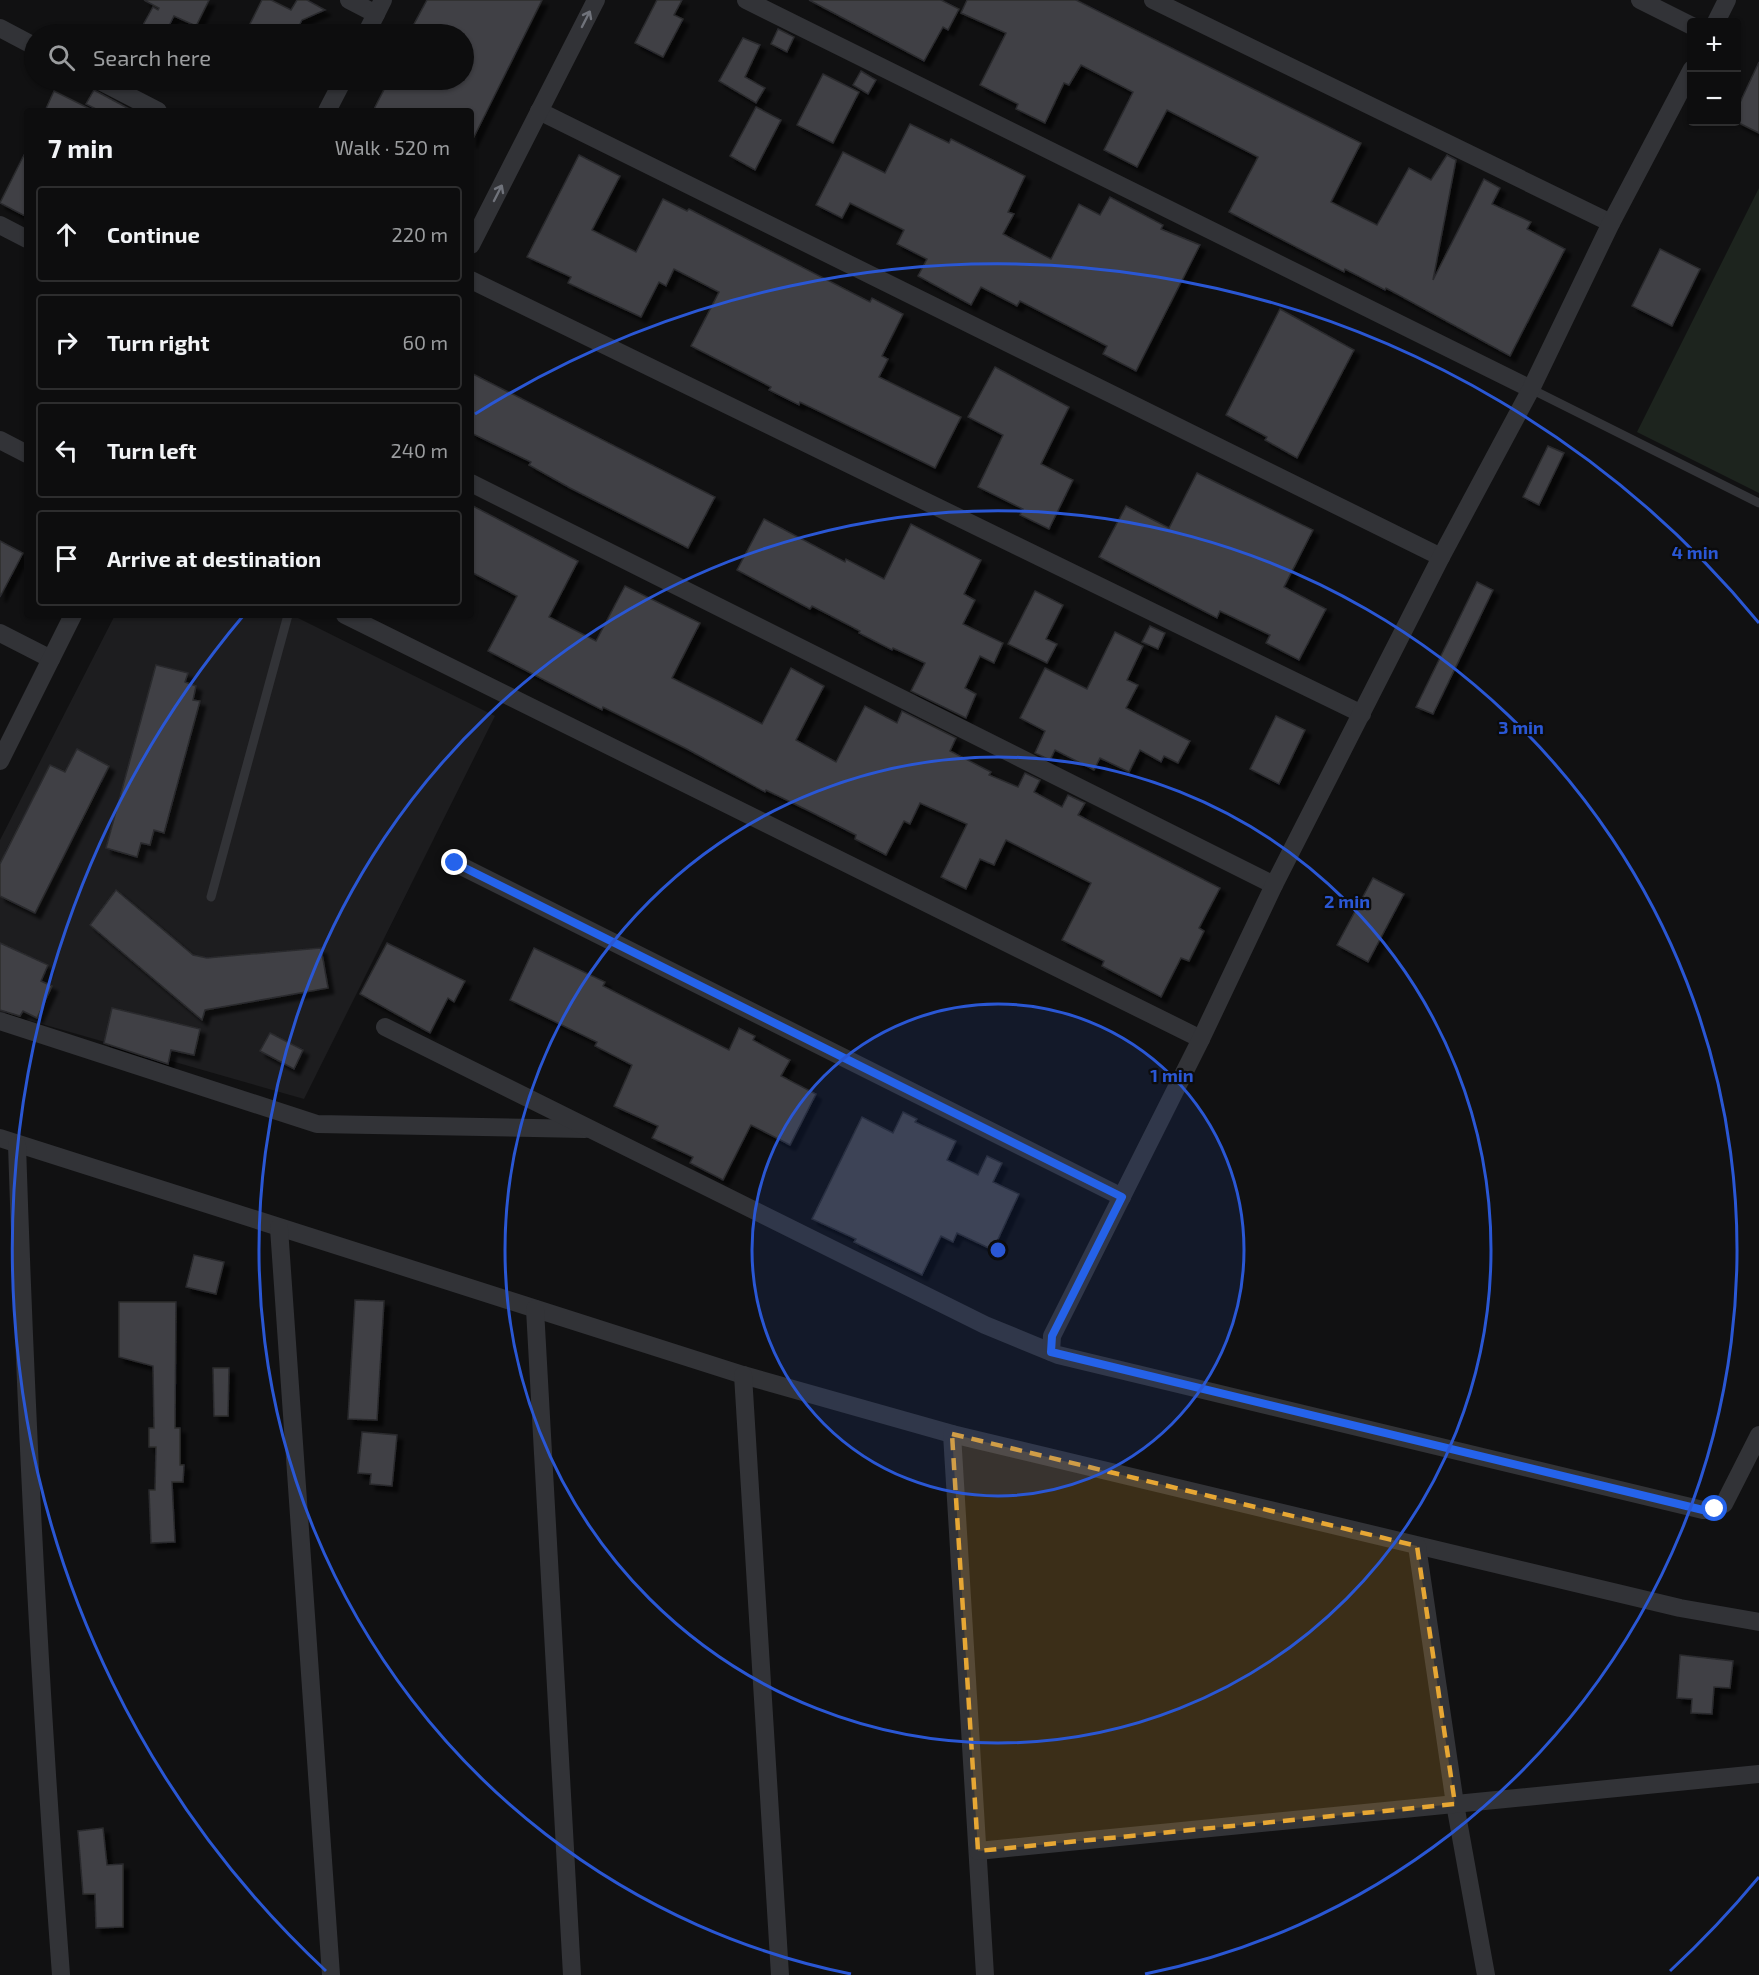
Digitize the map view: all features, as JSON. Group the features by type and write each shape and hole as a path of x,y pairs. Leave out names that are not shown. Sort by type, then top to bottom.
{"street":[{"path":"348,0 380,7 371,24"},
{"path":"474,239 596,0"},
{"path":"746,0 1531,389"},
{"path":"1153,0 1611,223"},
{"path":"1640,0 1687,24"},
{"path":"1718,18 1727,0"},
{"path":"0,28 24,41"},
{"path":"1051,1352 1052,1336 1201,1039 1274,885 1441,556 1531,389 1611,223 1690,72"},
{"path":"117,90 152,108"},
{"path":"329,108 338,90"},
{"path":"540,111 1441,556"},
{"path":"0,225 24,237"},
{"path":"474,281 1362,714"},
{"path":"0,440 24,452"},
{"path":"474,485 1274,885"},
{"path":"0,761 72,618"},
{"path":"351,618 1201,1039"},
{"path":"0,633 51,659"},
{"path":"455,863 1122,1197"},
{"path":"0,1021 317,1124 590,1129"},
{"path":"386,1027 985,1325 1051,1352 1703,1510 1715,1509 1724,1504 1759,1435"},
{"path":"61,1975 40,1696 9,1141 743,1375 952,1434 1680,1608 1759,1622"},
{"path":"279,1228 331,1975"},
{"path":"535,1309 572,1975"},
{"path":"743,1375 780,1975"},
{"path":"952,1434 985,1975"},
{"path":"1417,1546 1455,1804 1486,1975"},
{"path":"978,1851 1759,1773"}],"lane":[{"path":"1531,389 1759,502"},
{"path":"211,897 287,618"}],"highlighted area":[{"path":"952,1434 1417,1546 1455,1804 978,1851"}],"shaded area":[{"path":"1759,188 1759,493 1637,432"},
{"path":"113,618 298,618 495,716 304,1099 0,1012 0,840"}],"building":[{"path":"144,0 209,0 197,24 174,16 170,24 144,24 153,7 158,10 159,8"},
{"path":"262,0 271,0 291,10 297,0 307,0 325,10 302,20 300,24 250,24"},
{"path":"427,0 542,0 474,137 474,108 375,108 384,90 474,90 474,24 414,24"},
{"path":"657,0 682,0 674,15 683,19 663,57 635,43"},
{"path":"809,0 941,0 959,9 948,30 943,27 924,61"},
{"path":"967,0 1076,0 1361,143 1331,202 1377,225 1409,168 1431,180 1447,155 1456,160 1433,280 1484,179 1500,188 1492,204 1531,222 1527,229 1565,249 1510,356 1386,288 1385,290 1345,269 1344,272 1229,212 1258,157 1167,110 1137,167 1104,150 1133,92 1081,65 1069,85 1064,83 1045,123 1016,109 1018,104 980,85 1006,33 961,13"},
{"path":"778,29 794,37 787,52 771,44"},
{"path":"743,38 760,45 745,77 765,88 756,103 719,81"},
{"path":"1759,62 1759,133 1741,124 1741,100"},
{"path":"861,71 876,80 868,94 853,85"},
{"path":"823,74 859,92 833,143 797,125"},
{"path":"94,90 127,108 94,108 86,104"},
{"path":"54,91 88,108 46,108"},
{"path":"756,107 781,120 755,170 730,156"},
{"path":"910,124 949,143 951,139 1025,176 1008,212 1014,214 1003,234 1051,259 1079,204 1100,215 1110,197 1163,225 1161,229 1200,245 1136,371 1103,354 1107,346 1020,301 1017,306 981,287 971,305 918,276 927,259 897,244 904,230 850,203 842,218 816,205 843,152 885,173"},
{"path":"24,155 24,215 0,203"},
{"path":"579,155 620,176 592,230 636,252 663,199 687,211 689,209 870,302 872,298 903,314 882,356 888,359 879,377 961,417 935,468 800,402 799,405 769,390 771,387 691,346 719,292 674,269 666,286 659,282 641,317 568,283 571,277 527,257"},
{"path":"1660,249 1700,269 1672,326 1632,306"},
{"path":"1280,309 1354,350 1297,458 1265,440 1267,437 1226,415"},
{"path":"995,367 1069,407 1041,464 1073,480 1049,529 1020,515 1023,509 978,487 1003,435 968,417"},
{"path":"474,375 715,497 688,548 570,488 529,465 531,462 474,434"},
{"path":"1548,446 1564,453 1539,505 1523,497"},
{"path":"1197,473 1313,530 1284,587 1326,609 1299,660 1266,643 1270,635 1220,611 1217,618 1099,557 1126,506 1169,528"},
{"path":"474,507 578,561 549,617 596,641 625,586 700,623 672,678 762,724 791,668 824,686 796,740 836,762 865,706 897,723 902,711 956,738 950,751 991,772 989,775 1018,787 1025,773 1040,780 1034,792 1062,807 1068,795 1085,803 1078,815 1220,888 1199,928 1204,931 1189,961 1181,958 1161,997 1102,966 1104,961 1062,940 1091,883 1006,840 994,865 980,859 966,889 941,877 967,824 920,803 910,824 904,821 886,855 855,839 856,835 766,790 765,792 687,749 603,707 602,710 488,651 517,596 474,574"},
{"path":"764,519 845,562 846,559 884,579 911,524 981,560 964,594 975,600 963,624 1003,643 994,663 980,656 965,688 976,694 966,718 911,691 925,663 893,648 892,650 812,606 810,609 737,570"},
{"path":"0,541 23,553 0,597"},
{"path":"1477,582 1493,590 1433,714 1416,707"},
{"path":"1035,591 1063,605 1046,639 1057,644 1047,663 1008,644"},
{"path":"1150,626 1165,633 1158,649 1142,642"},
{"path":"1115,632 1143,646 1127,680 1138,685 1126,708 1190,741 1178,763 1164,756 1161,762 1140,750 1129,772 1100,758 1094,770 1055,750 1050,760 1035,753 1045,731 1020,718 1045,668 1087,689"},
{"path":"156,665 188,673 185,682 196,686 193,700 200,701 164,833 154,830 150,845 141,843 137,857 106,848"},
{"path":"1276,716 1305,730 1279,784 1250,769"},
{"path":"77,749 109,766 35,913 0,896 0,864 50,765 65,772"},
{"path":"1373,878 1404,894 1368,962 1337,945"},
{"path":"116,890 193,955 207,958 321,948 328,988 205,1010 202,1020 90,925"},
{"path":"0,943 48,965 41,981 52,986 37,1018 23,1011 20,1016 0,1010"},
{"path":"387,943 465,981 454,1002 448,998 430,1033 360,994"},
{"path":"534,948 605,982 603,986 729,1050 739,1028 755,1036 753,1040 790,1060 781,1076 816,1094 790,1145 751,1125 723,1180 690,1163 693,1157 652,1138 658,1126 614,1106 632,1065 595,1046 597,1042 510,1000"},
{"path":"112,1008 200,1029 194,1055 171,1050 168,1064 104,1043"},
{"path":"270,1033 303,1050 294,1069 260,1051"},
{"path":"903,1112 917,1119 915,1122 956,1141 947,1160 978,1175 987,1156 1002,1163 993,1182 1019,1194 993,1250 957,1233 953,1242 941,1236 922,1275 854,1242 856,1239 812,1219 862,1117 893,1133"},
{"path":"194,1255 224,1262 216,1294 186,1287"},
{"path":"355,1300 384,1301 377,1420 348,1419"},
{"path":"119,1302 176,1302 175,1428 180,1428 180,1465 184,1465 183,1482 172,1482 175,1542 151,1543 149,1490 155,1490 156,1447 149,1447 149,1428 154,1428 153,1366 119,1357"},
{"path":"213,1368 229,1368 228,1416 214,1416"},
{"path":"362,1432 397,1435 392,1486 370,1484 371,1474 358,1473"},
{"path":"1680,1655 1733,1661 1730,1688 1714,1687 1712,1714 1691,1713 1692,1699 1677,1698"},
{"path":"103,1828 107,1865 123,1864 123,1927 96,1928 95,1894 83,1894 78,1831"}],"route":[{"path":"455,863 1122,1197 1052,1336 1051,1352 1703,1510 1715,1509"}]}
